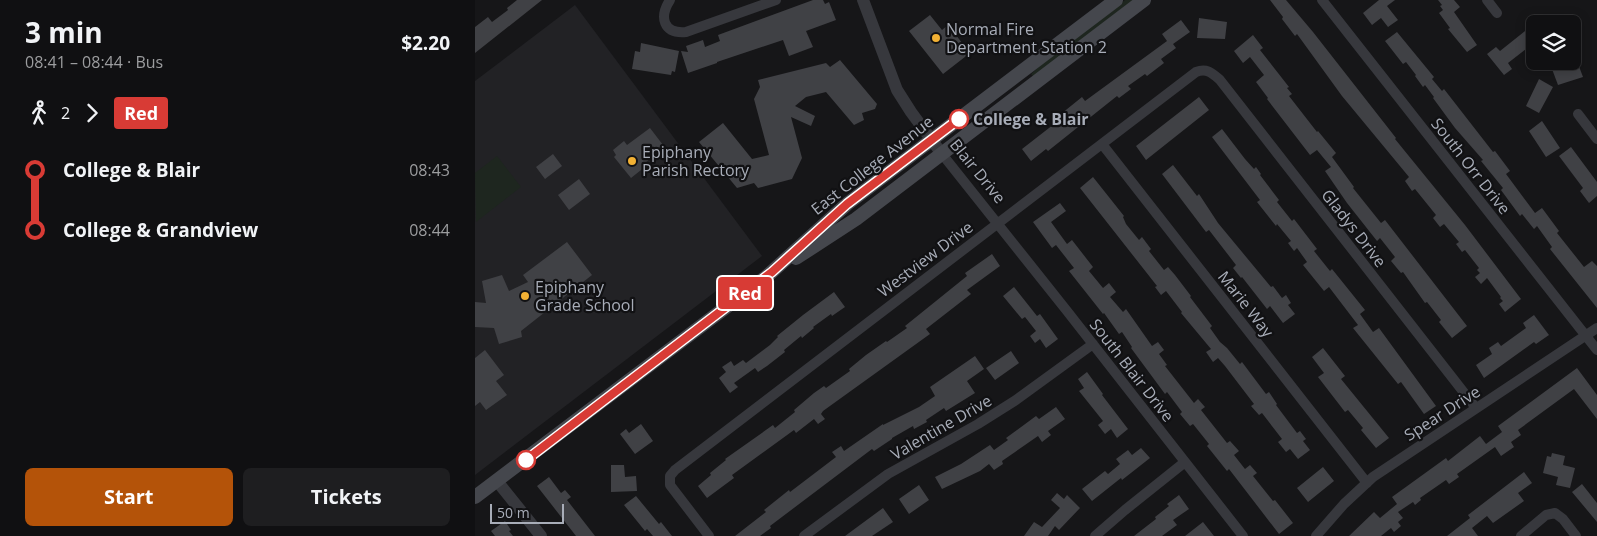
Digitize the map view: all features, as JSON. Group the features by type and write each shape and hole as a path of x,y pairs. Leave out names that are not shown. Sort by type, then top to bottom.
{"main road":[{"name":"East College Avenue","path":"475,497 772,272 847,204 1116,0"},
{"name":"East College Avenue","path":"772,272 843,228 1145,0"}],"street":[{"path":"670,0 663,15 664,21 671,29 679,32 686,32 776,0"},
{"name":"Blair Drive","path":"863,0 897,90 942,154 998,223"},
{"name":"South Orr Drive","path":"1322,0 1597,350"},
{"path":"1487,0 1497,13"},
{"name":"Westview Drive","path":"709,536 670,485 670,476 686,460 1196,72 1205,70"},
{"name":"Gladys Drive","path":"1205,70 1214,74 1220,80 1476,408"},
{"path":"1578,114 1597,140"},
{"name":"Marie Way","path":"1102,144 1367,483"},
{"name":"South Blair Drive","path":"998,223 1243,536"},
{"name":"Spear Drive","path":"1316,536 1344,504 1389,466 1597,328"},
{"name":"Valentine Drive","path":"804,536 888,474 978,424 1016,400 1093,344"},
{"path":"1095,536 1185,462"},
{"path":"497,481 541,536"},
{"path":"1521,536 1546,515 1553,513 1563,519 1576,536"}],"shaded area":[{"path":"1125,0 1135,0 1034,77 1031,74 1048,58"},
{"path":"575,5 762,256 475,475 475,81"},
{"path":"497,156 521,187 476,222 475,173"}],"building":[{"path":"517,0 542,0 475,53 475,27 488,17 492,22 508,10 507,8"},
{"path":"813,0 823,0 825,4 829,2 836,20 806,31 813,47 789,56 783,40 688,73 681,51 688,52 686,46 703,40 705,47 720,41 718,35"},
{"path":"1270,0 1286,0 1313,32 1521,299 1505,312 1499,304 1503,301 1501,297 1487,278 1481,284 1475,277 1480,273 1477,270 1479,268 1465,250 1462,252 1456,244 1459,242 1444,224 1440,227 1433,218 1436,215 1415,189 1412,191 1405,181 1409,177 1342,96 1297,34 1295,36 1282,19 1283,17"},
{"path":"1379,0 1395,0 1387,6 1398,20 1388,27 1381,18 1372,25 1363,13"},
{"path":"1438,0 1454,0 1460,7 1454,12 1477,45 1467,52 1448,29 1450,28 1439,13 1443,10"},
{"name":"Normal Fire Department Station 2","path":"930,15 942,30 948,25 970,53 943,74 909,31"},
{"path":"1199,18 1227,22 1225,39 1197,38"},
{"path":"1181,20 1190,32 1173,44 1176,48 1161,59 1164,63 1147,76 1145,74 1128,86 1131,89 1119,98 1117,96 1048,151 1046,149 1031,161 1022,149 1058,121 1056,118 1082,97 1085,101 1167,41 1162,34"},
{"path":"1526,30 1526,49 1508,63 1512,69 1504,75 1487,54 1496,47 1500,51"},
{"path":"1397,32 1434,77 1432,79 1442,91 1444,89 1493,152 1495,151 1510,171 1506,174 1535,213 1542,208 1559,231 1557,233 1584,267 1592,261 1597,266 1597,308 1550,249 1552,247 1537,226 1534,229 1522,214 1520,216 1501,190 1503,188 1481,161 1483,160 1455,128 1425,85 1423,87 1406,62 1403,64 1385,41"},
{"path":"1253,35 1263,48 1260,50 1289,87 1287,88 1292,94 1289,96 1336,153 1332,157 1353,188 1381,223 1385,220 1467,326 1452,338 1439,322 1441,320 1427,302 1425,303 1403,272 1401,273 1391,261 1395,257 1380,238 1377,241 1347,203 1325,171 1331,167 1317,150 1310,155 1267,99 1256,82 1264,75 1250,57 1243,63 1234,51"},
{"path":"641,43 679,51 675,72 672,71 671,75 632,69 635,51 640,52"},
{"path":"840,60 877,104 875,109 862,113 864,120 854,125 826,92 806,97 795,106 815,116 811,126 791,117 802,158 792,179 758,188 754,183 737,188 699,142 723,123 752,159 769,155 754,99 760,87 758,80 826,63 830,67"},
{"path":"1552,70 1580,70 1583,77 1558,85"},
{"path":"1539,79 1553,87 1539,113 1526,106"},
{"path":"1199,97 1209,110 1146,160 1136,146"},
{"path":"1542,121 1560,148 1546,157 1529,131"},
{"name":"Epiphany Parish Rectory","path":"650,128 663,145 648,155 651,158 644,164 646,166 631,178 614,157 616,155 613,150 624,141 627,145"},
{"path":"1222,129 1245,159 1254,169 1256,167 1279,200 1277,202 1292,221 1294,219 1317,249 1314,251 1330,271 1332,269 1365,310 1360,314 1373,332 1379,328 1436,406 1424,414 1401,382 1398,384 1353,328 1358,325 1329,287 1324,291 1303,265 1307,262 1297,248 1294,251 1288,243 1291,241 1257,202 1260,200 1212,137"},
{"path":"1571,147 1597,182 1597,196 1589,203 1580,191 1583,188 1559,156"},
{"path":"553,154 562,166 545,179 536,167"},
{"path":"1173,165 1197,196 1199,194 1218,223 1271,287 1273,286 1282,298 1286,295 1291,303 1288,305 1295,314 1283,323 1270,306 1267,309 1241,278 1233,268 1236,265 1209,230 1206,232 1162,174"},
{"path":"1093,177 1124,216 1126,224 1139,240 1142,237 1151,249 1149,251 1164,270 1168,267 1175,275 1212,326 1210,328 1220,342 1240,364 1242,362 1266,394 1269,392 1276,405 1297,433 1300,431 1306,439 1303,441 1310,450 1298,459 1290,449 1286,452 1278,442 1282,439 1262,413 1259,415 1251,406 1254,404 1225,366 1218,358 1213,362 1206,352 1211,349 1181,313 1166,291 1161,295 1155,287 1157,286 1080,188"},
{"path":"579,179 590,194 569,210 558,195"},
{"path":"1060,203 1066,211 1051,222 1067,244 1072,240 1093,267 1089,271 1103,288 1109,283 1116,292 1110,297 1123,312 1126,309 1152,346 1158,342 1164,350 1159,354 1167,365 1165,366 1194,403 1198,399 1205,407 1201,410 1227,443 1230,441 1239,451 1234,455 1245,469 1250,465 1257,473 1253,476 1293,523 1279,534 1229,469 1227,471 1207,446 1209,444 1193,424 1190,426 1180,414 1182,412 1167,392 1165,394 1131,348 1122,332 1119,334 1069,271 1074,268 1056,245 1052,248 1033,222"},
{"name":"Epiphany Grade School","path":"567,242 592,275 521,331 522,337 499,344 494,328 475,327 475,302 486,303 482,281 502,275 509,291 528,282 523,275"},
{"path":"992,254 1000,266 967,290 971,294 926,329 930,334 823,411 821,414 825,419 818,424 814,419 796,433 794,430 732,475 734,478 707,498 698,486 725,459 773,425 775,428 814,393 824,386 826,388 850,371 849,369 866,355 907,328 905,326 967,276 965,273"},
{"path":"1014,287 1037,316 1040,314 1058,339 1046,348 1040,339 1035,343 1030,336 1036,331 1025,317 1022,319 1003,296"},
{"path":"834,292 845,307 832,316 831,314 802,338 801,336 767,366 758,372 755,368 734,383 738,387 730,393 719,378 726,372 722,367 731,361 734,366 743,360 746,363 770,345 777,336 803,315"},
{"path":"1534,315 1549,335 1536,344 1534,342 1484,378 1476,365 1492,354 1489,348 1498,342 1501,346 1526,328 1523,323"},
{"path":"1323,348 1345,376 1341,379 1389,438 1376,448 1361,430 1363,428 1348,410 1345,412 1318,377 1324,373 1312,357"},
{"path":"485,350 504,375 496,381 507,395 486,410 480,402 475,406 475,358"},
{"path":"1011,351 1019,363 995,380 986,368"},
{"path":"975,356 984,369 967,381 975,393 946,411 944,408 926,420 927,422 914,429 913,426 874,451 872,449 770,526 771,528 760,536 735,536 766,512 764,510 789,490 790,492 836,457 832,452 841,446 844,451 883,424 919,407 935,396 930,387"},
{"path":"1577,368 1597,395 1597,419 1574,389 1518,430 1521,435 1511,442 1514,447 1501,456 1495,447 1457,474 1459,477 1449,484 1446,480 1420,498 1421,500 1415,505 1413,502 1398,512 1403,518 1398,522 1401,526 1394,532 1391,528 1381,536 1349,536 1374,512 1380,518 1397,504 1392,497 1446,458 1448,461 1480,436 1486,444 1502,432 1498,426"},
{"path":"1087,372 1128,429 1117,438 1111,429 1105,434 1098,425 1103,421 1079,391 1084,388 1078,379"},
{"path":"1056,407 1065,419 1048,431 1051,435 1042,442 1038,436 1002,461 1003,464 994,470 989,464 980,471 942,489 935,477 961,464 990,445 994,450 1008,440 1006,438 1036,416 1039,419"},
{"path":"641,424 653,441 635,454 620,434 626,429 629,433"},
{"path":"1141,448 1150,458 1092,501 1082,489 1105,471 1108,474 1120,464 1116,459 1128,450 1132,455"},
{"path":"1552,453 1565,456 1563,465 1575,468 1570,488 1556,485 1558,477 1543,473 1547,456 1551,457"},
{"path":"611,465 624,465 625,477 636,476 637,491 611,492"},
{"path":"1323,467 1334,481 1308,502 1297,488"},
{"path":"1524,472 1532,483 1518,493 1524,501 1493,523 1487,516 1472,528 1478,536 1447,536 1470,518 1468,515"},
{"path":"549,477 561,493 565,490 571,497 567,500 595,536 576,536 537,486"},
{"path":"1582,484 1597,503 1597,522 1572,492"},
{"path":"919,485 929,500 909,514 899,499"},
{"path":"1057,493 1064,499 1067,495 1080,508 1059,530 1055,526 1048,536 1024,536 1034,522 1042,527 1060,508 1051,500"},
{"path":"1179,495 1189,509 1173,520 1177,525 1162,536 1134,536 1156,519 1155,517 1169,506 1167,504"},
{"path":"636,496 659,524 661,522 672,536 653,536 647,529 645,531 624,505"},
{"path":"883,508 893,522 872,536 845,536"},
{"path":"505,521 513,536 495,536 491,531"},
{"path":"1203,522 1214,536 1185,536"}],"bus line":[{"name":"Red","path":"526,460 772,272 847,204 959,119"}],"place":[{"name":"Normal Fire Department Station 2","path":"936,38"},
{"name":"College & Blair","path":"959,119"},
{"name":"Epiphany Parish Rectory","path":"632,161"},
{"name":"Epiphany Grade School","path":"525,296"}]}
